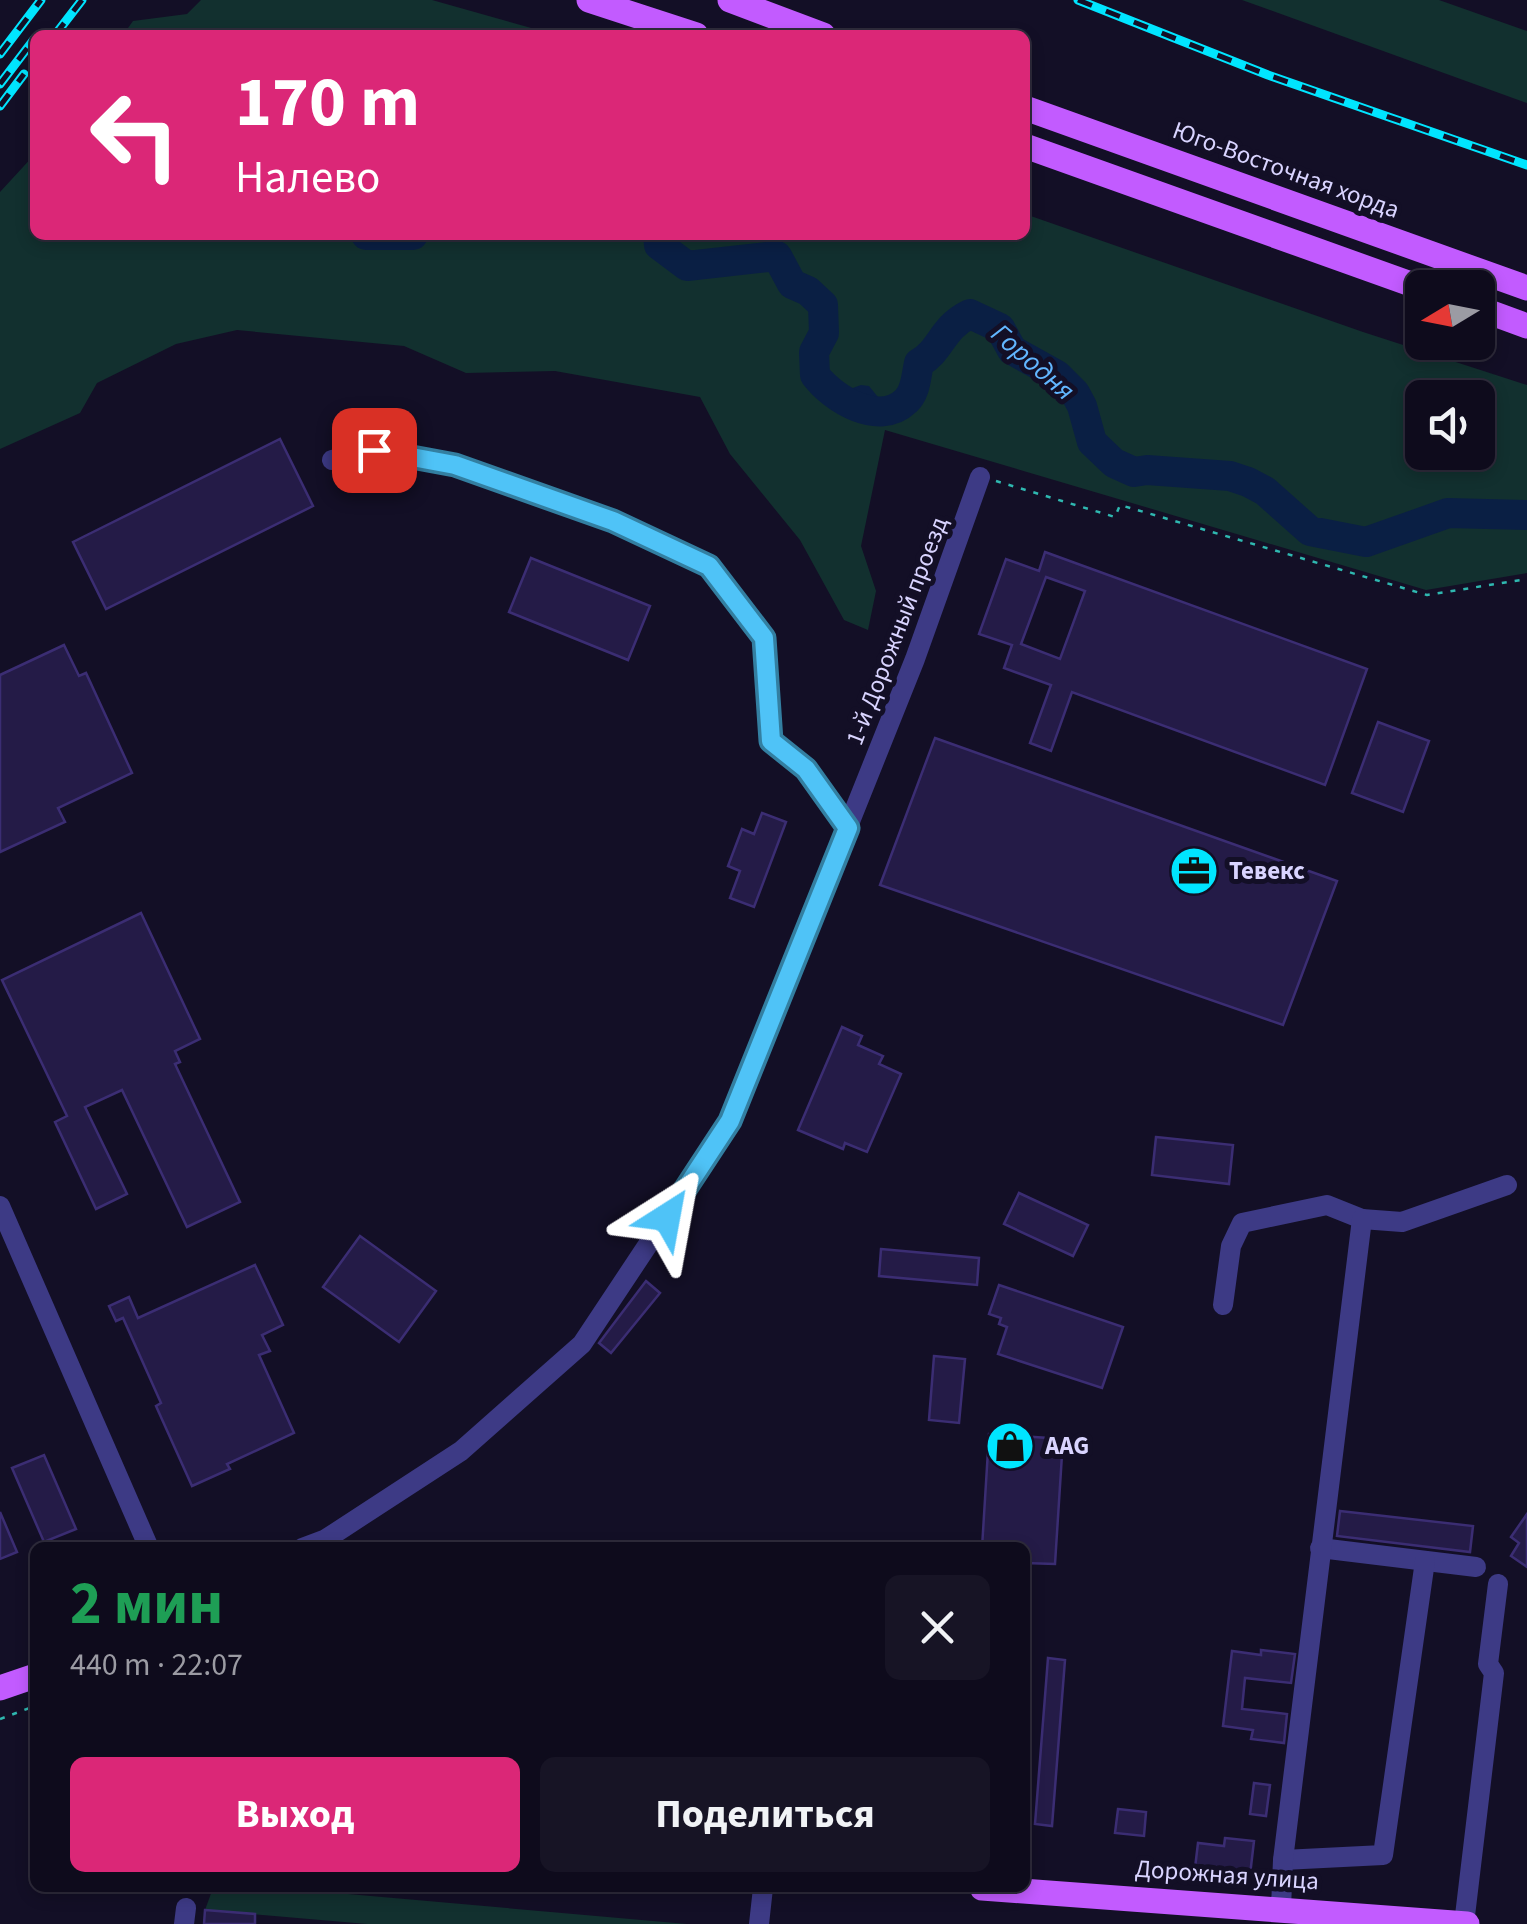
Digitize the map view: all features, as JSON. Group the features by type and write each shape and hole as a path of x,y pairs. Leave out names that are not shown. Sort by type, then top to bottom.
{"main road":[{"path":"589,0 681,30"},
{"path":"730,0 811,30"},
{"name":"Юго-Восточная хорда","path":"1030,110 1527,288"},
{"path":"1030,148 1405,282"},
{"path":"1495,314 1527,326"},
{"path":"0,1688 30,1678"},
{"name":"Дорожная улица","path":"1030,1891 1281,1908 1352,1919 1453,1923"}],"street":[{"path":"332,460 374,450 455,465 613,521 709,566 764,638 771,741 806,769 848,828"},
{"name":"1-й Дорожный проезд","path":"318,1542 461,1451 582,1344 730,1121 916,660 980,476"},
{"path":"1222,1306 1231,1246 1242,1223 1326,1205 1362,1219 1402,1222 1507,1185"},
{"path":"0,1206 146,1542"},
{"path":"1281,1908 1283,1860 1362,1219"},
{"path":"1320,1548 1476,1567"},
{"path":"1283,1860 1383,1855 1426,1561"},
{"path":"1453,1923 1494,1672 1488,1664 1498,1584"},
{"path":"759,1924 763,1892"}],"path":[{"path":"980,476 1115,517 1120,504 1427,594 1527,579"},
{"path":"0,1718 30,1708"}],"green space":[{"path":"201,0 432,0 538,30 127,30 133,21 187,14"},
{"path":"1242,0 1439,0 1527,31 1527,103"},
{"path":"30,159 30,240 1030,240 1030,216 1405,346 1405,360 1450,360 1527,385 1527,573 1426,590 885,430 861,546 876,591 868,630 844,620 800,540 730,454 700,397 555,371 466,373 404,346 237,330 176,344 97,383 80,413 0,449 0,192"},
{"path":"212,1892 325,1892 687,1924 367,1924 205,1910"}],"water":[{"path":"869,386 882,402 872,419 852,418 838,407 839,393"}],"building":[{"path":"280,439 313,506 106,609 73,542"},
{"path":"1045,552 1367,669 1325,785 1072,692 1051,751 1030,743 1051,685 1004,668 1012,645 979,634 1006,559 1039,571","holes":["1046,577 1085,591 1060,659 1021,644"]},
{"path":"531,558 650,606 628,660 509,612"},
{"path":"64,645 79,676 86,673 132,773 58,808 65,822 0,852 0,675"},
{"path":"1378,722 1429,741 1403,812 1352,793"},
{"path":"935,738 1337,881 1283,1025 880,885"},
{"path":"762,813 786,822 754,907 730,898 740,871 728,866 742,829 754,834"},
{"path":"141,913 200,1039 175,1051 180,1062 175,1064 240,1202 187,1227 122,1090 85,1107 127,1194 96,1209 55,1122 67,1116 2,980"},
{"path":"842,1027 862,1036 858,1045 883,1056 879,1064 901,1074 867,1152 845,1143 843,1149 798,1130"},
{"path":"1156,1137 1233,1145 1229,1184 1152,1175"},
{"path":"1019,1193 1088,1225 1073,1256 1004,1224"},
{"path":"360,1236 436,1291 399,1342 323,1287"},
{"path":"881,1249 979,1258 977,1285 879,1276"},
{"path":"255,1265 283,1325 262,1335 270,1351 259,1355 294,1433 227,1464 230,1469 192,1486 123,1318 116,1321 109,1306 129,1297 138,1318"},
{"path":"646,1281 660,1293 611,1353 599,1343"},
{"path":"999,1285 1123,1327 1102,1388 998,1354 1007,1327 999,1324 1001,1318 989,1314"},
{"path":"934,1356 965,1359 959,1423 929,1420"},
{"path":"989,1434 1063,1439 1055,1564 1030,1563 1030,1542 982,1542"},
{"path":"44,1455 76,1529 44,1542 12,1468"},
{"path":"1340,1511 1473,1526 1470,1552 1337,1536"},
{"path":"0,1512 17,1552 0,1559"},
{"path":"1527,1514 1527,1567 1511,1556 1519,1543 1511,1537"},
{"path":"1261,1650 1295,1654 1291,1683 1245,1678 1242,1709 1287,1714 1284,1743 1251,1739 1253,1730 1223,1726 1232,1651 1261,1655"},
{"path":"1048,1658 1065,1660 1052,1826 1035,1824"},
{"path":"1254,1783 1270,1785 1266,1816 1250,1814"},
{"path":"1118,1809 1146,1812 1144,1836 1115,1833"},
{"path":"1225,1838 1254,1841 1250,1875 1195,1868 1198,1843 1224,1846"},
{"path":"205,1910 255,1914 255,1924 204,1924"}],"waterway":[{"name":"Городня","path":"658,240 659,245 687,266 777,256 792,284 808,291 823,305 824,333 814,352 815,375 833,393 857,407 883,411 906,401 914,388 919,363 953,326 970,314 1000,328 1012,350 1057,375 1082,406 1092,442 1114,463 1134,472 1230,476 1265,491 1310,531 1366,542 1448,513 1527,515"}],"railway":[{"path":"0,54 41,0"},
{"path":"59,30 82,0"},
{"path":"1078,0 1268,75 1527,165"},
{"path":"0,84 30,45"},
{"path":"0,106 24,74"}],"place":[{"name":"Тевекс","path":"1194,871"},
{"name":"AAG","path":"1010,1446"}],"route":[{"path":"374,450 455,465 613,521 709,566 764,638 771,741 806,769 848,828 730,1121 667,1217"}]}
